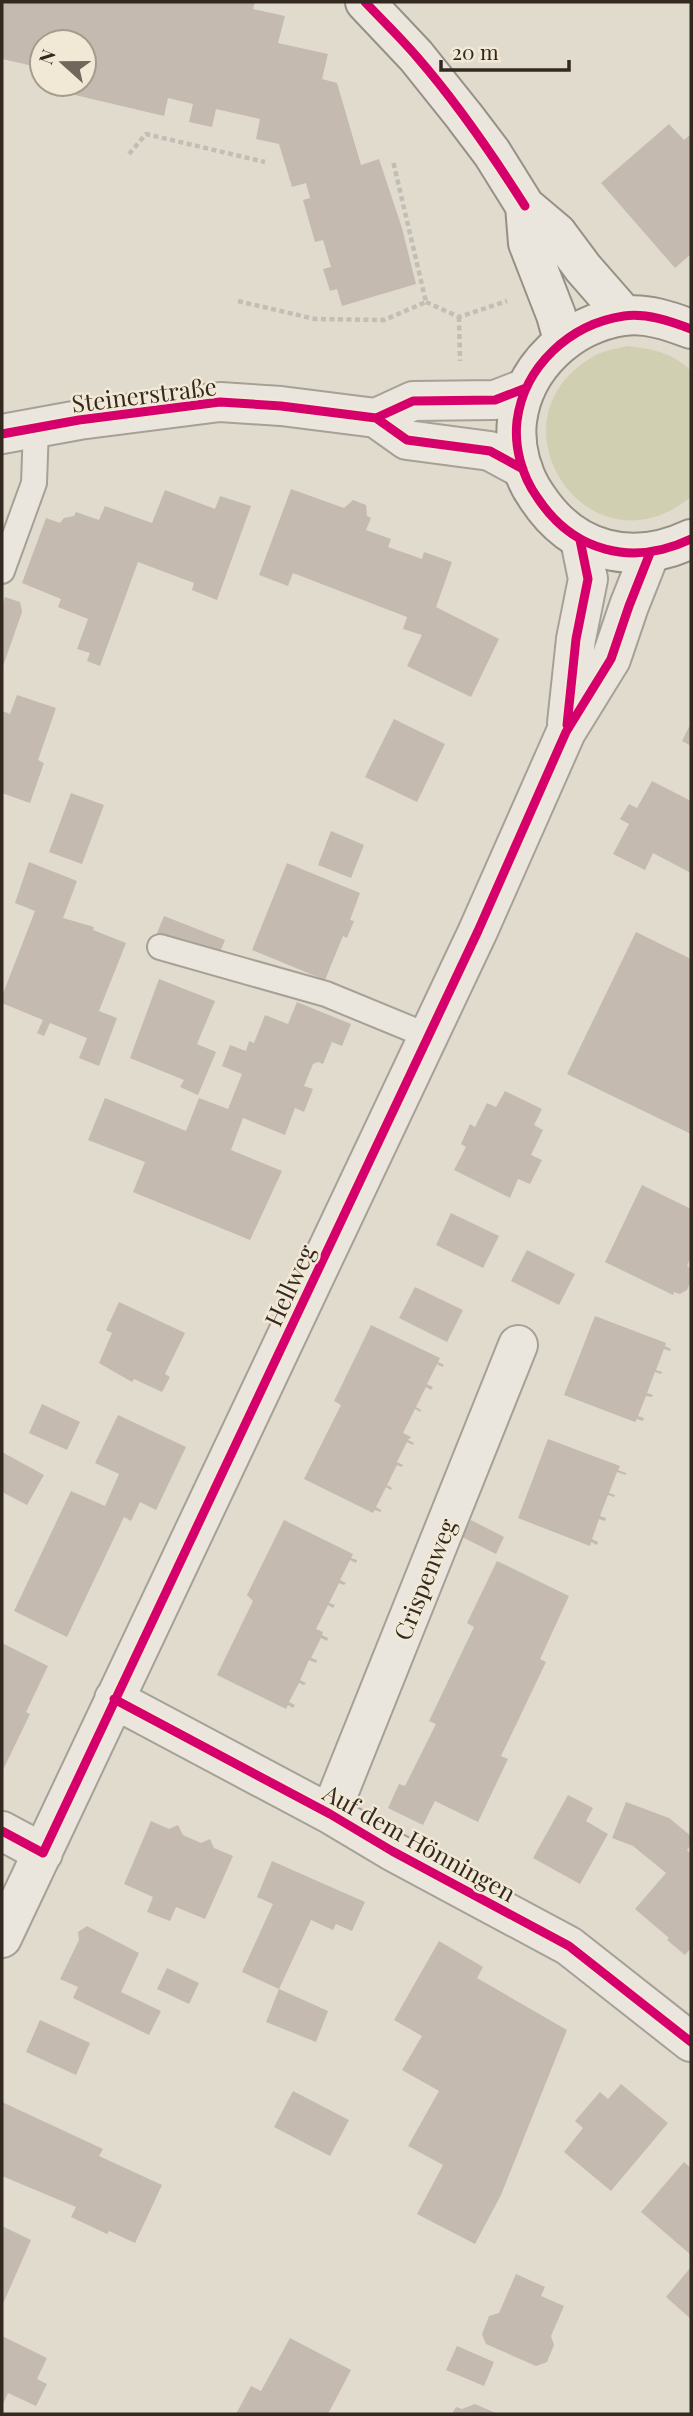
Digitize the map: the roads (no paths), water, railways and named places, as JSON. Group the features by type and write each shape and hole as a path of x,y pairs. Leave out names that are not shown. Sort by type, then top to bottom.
{"street":[{"path":"365,2 416,56 464,116 492,153 525,206 557,233 625,316"},
{"path":"525,206 528,243 563,340"},
{"path":"691,329 662,318 625,316 590,325 563,340 542,362 526,388 517,421 518,451 530,487 550,517 580,540 602,549 625,553 650,553 691,540"},
{"path":"376,418 413,401 495,400 526,388"},
{"name":"Steinerstraße","path":"19,431 149,409 220,402 281,406 376,418 407,440 490,451 523,469"},
{"name":"Hellweg","path":"566,732 576,639 588,579 580,540"},
{"name":"Hellweg","path":"2,1938 478,931 566,732 611,659 650,553"},
{"name":"Crispenweg","path":"330,1814 518,1345"},
{"name":"Auf dem Hönningen","path":"114,1699 569,1945 691,2042"},
{"path":"2,1831 43,1853"}],"lane":[{"path":"2,571 34,483 19,431"},
{"path":"160,947 326,994 428,1036"}]}
